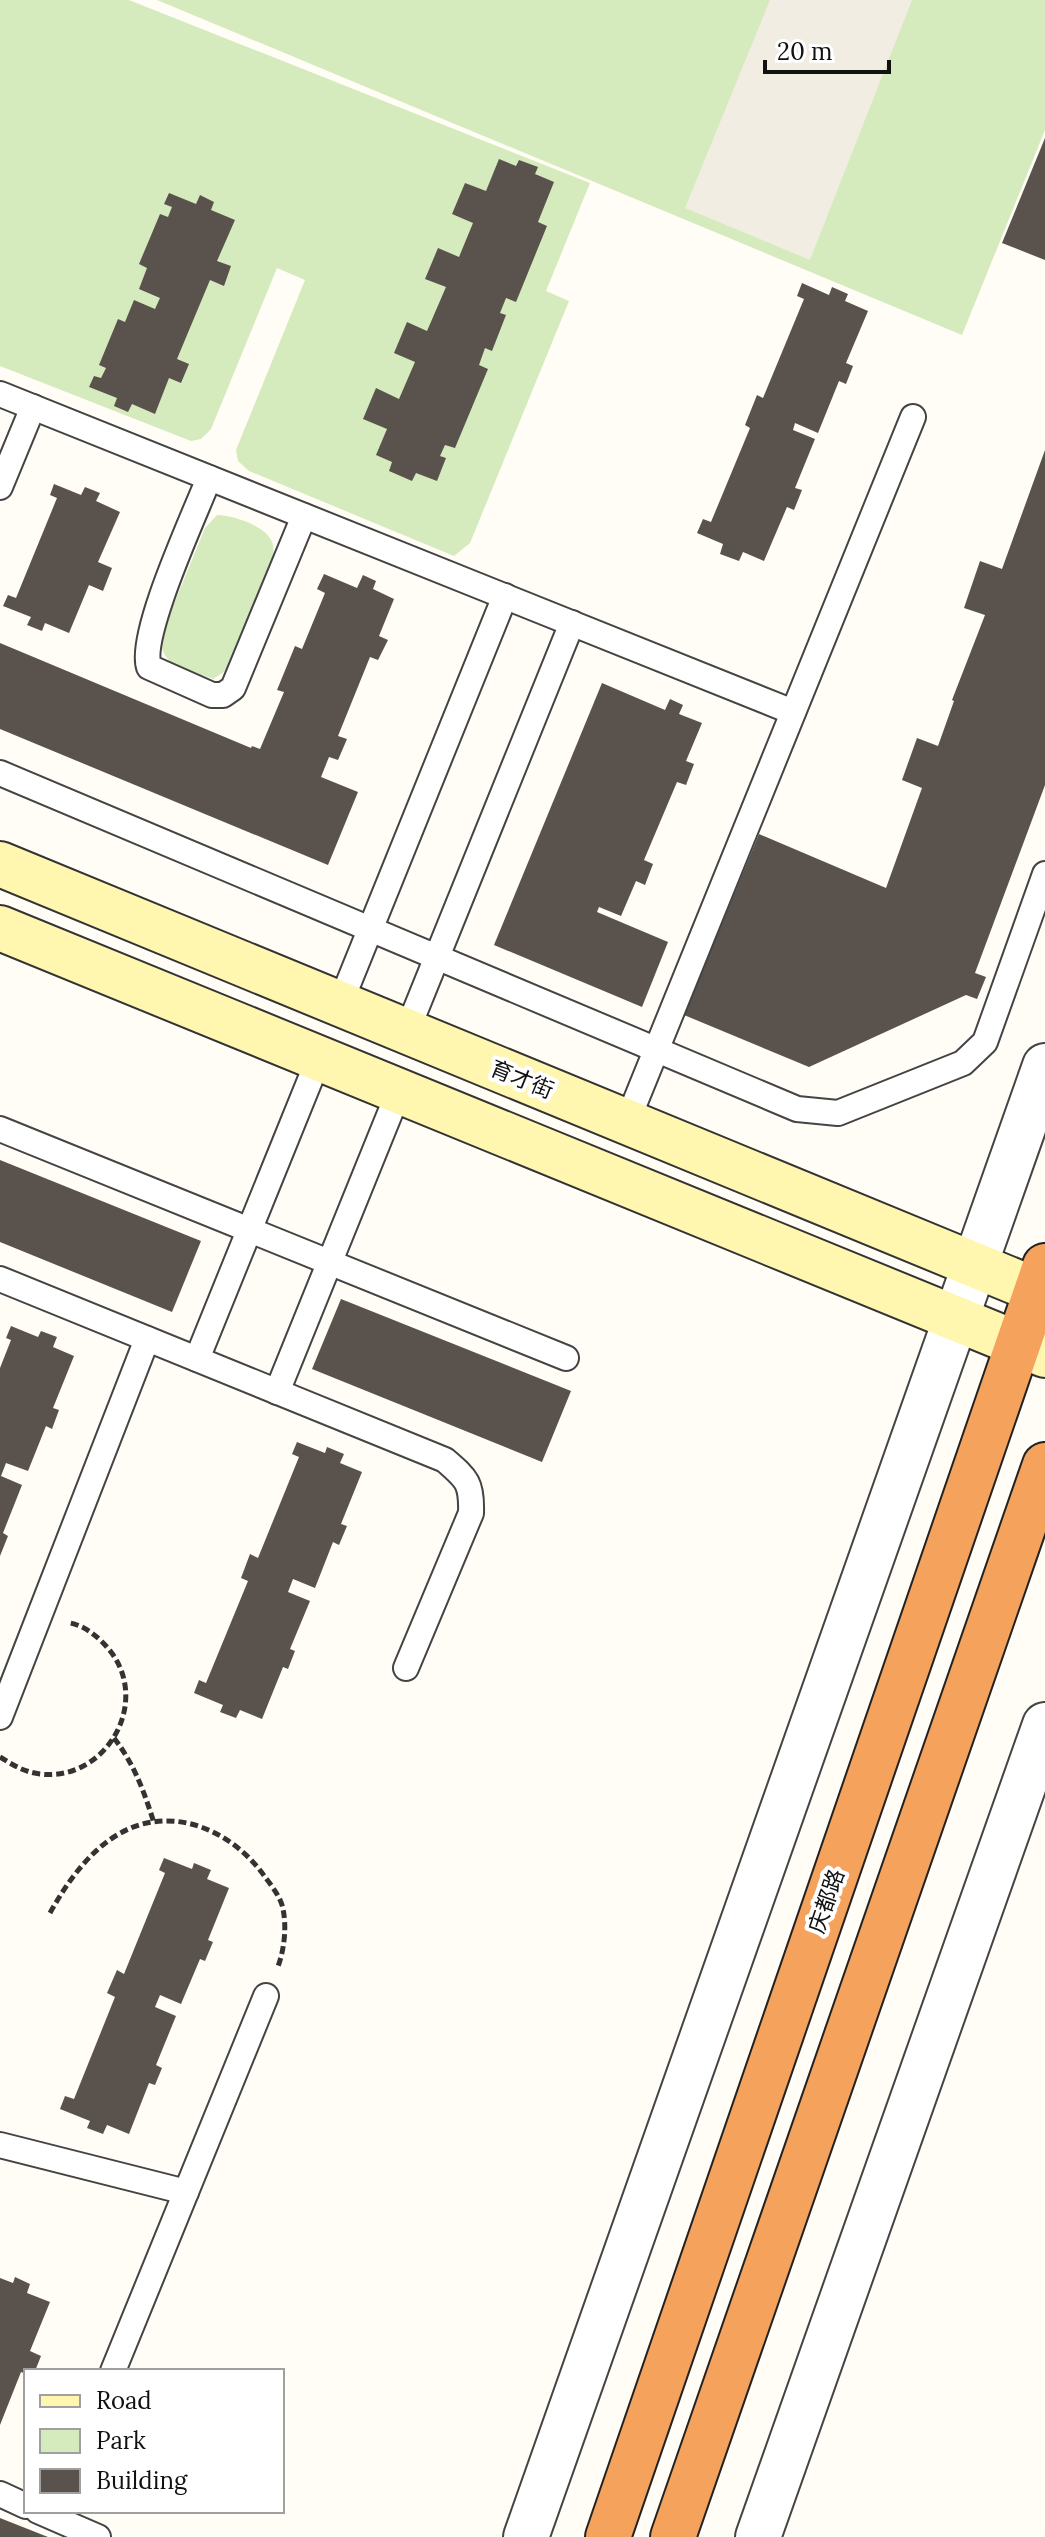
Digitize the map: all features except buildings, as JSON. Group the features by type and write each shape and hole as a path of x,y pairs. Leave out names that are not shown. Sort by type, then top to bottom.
{"highway":[{"name":"庆都路","path":"608,2537 1031,1349 1042,1283"},
{"path":"673,2537 1045,1465"}],"street":[{"name":"育才街","path":"0,864 975,1265 1042,1283"},
{"path":"0,928 1031,1349"},
{"path":"526,2537 1045,1066"},
{"path":"758,2537 1045,1725"}],"lane":[{"path":"0,394 793,712"},
{"path":"0,487 33,407"},
{"path":"627,1122 913,417"},
{"path":"209,478 150,630 146,657 149,667 212,695 223,695 233,688 304,516"},
{"path":"340,1004 505,596"},
{"path":"407,1031 572,623"},
{"path":"0,773 797,1109 838,1113 963,1063 985,1042 1045,874"},
{"path":"197,1359 319,1058"},
{"path":"277,1392 399,1091"},
{"path":"0,1129 566,1358"},
{"path":"0,1279 445,1460 465,1477 472,1490 471,1513 406,1668"},
{"path":"0,1717 147,1339"},
{"path":"114,2369 266,1996"},
{"path":"0,2145 186,2192"},
{"path":"0,2494 24,2505"},
{"path":"43,2513 98,2537"}],"path":[{"path":"0,1757 19,1769 37,1774 75,1770 107,1749 125,1714 127,1695 124,1676 113,1654 97,1636 77,1624 37,1621"},
{"path":"114,1738 129,1758 142,1785 154,1823"},
{"path":"50,1913 73,1876 99,1848 117,1835 140,1825 154,1823 187,1824 211,1830 233,1842 254,1861 283,1908 283,1954 266,1996"}],"green space":[{"path":"0,0 129,0 590,183 546,291 569,301 470,543 454,556 249,471 238,461 236,450 305,280 277,268 211,429 201,439 191,441 0,366"},
{"path":"157,0 1045,0 1045,130 962,335"},
{"path":"217,515 240,519 263,531 272,542 274,556 231,661 224,672 213,679 176,665 164,653 161,644 162,633 205,528"}],"shaded area":[{"path":"770,0 912,0 810,260 685,208"}]}
